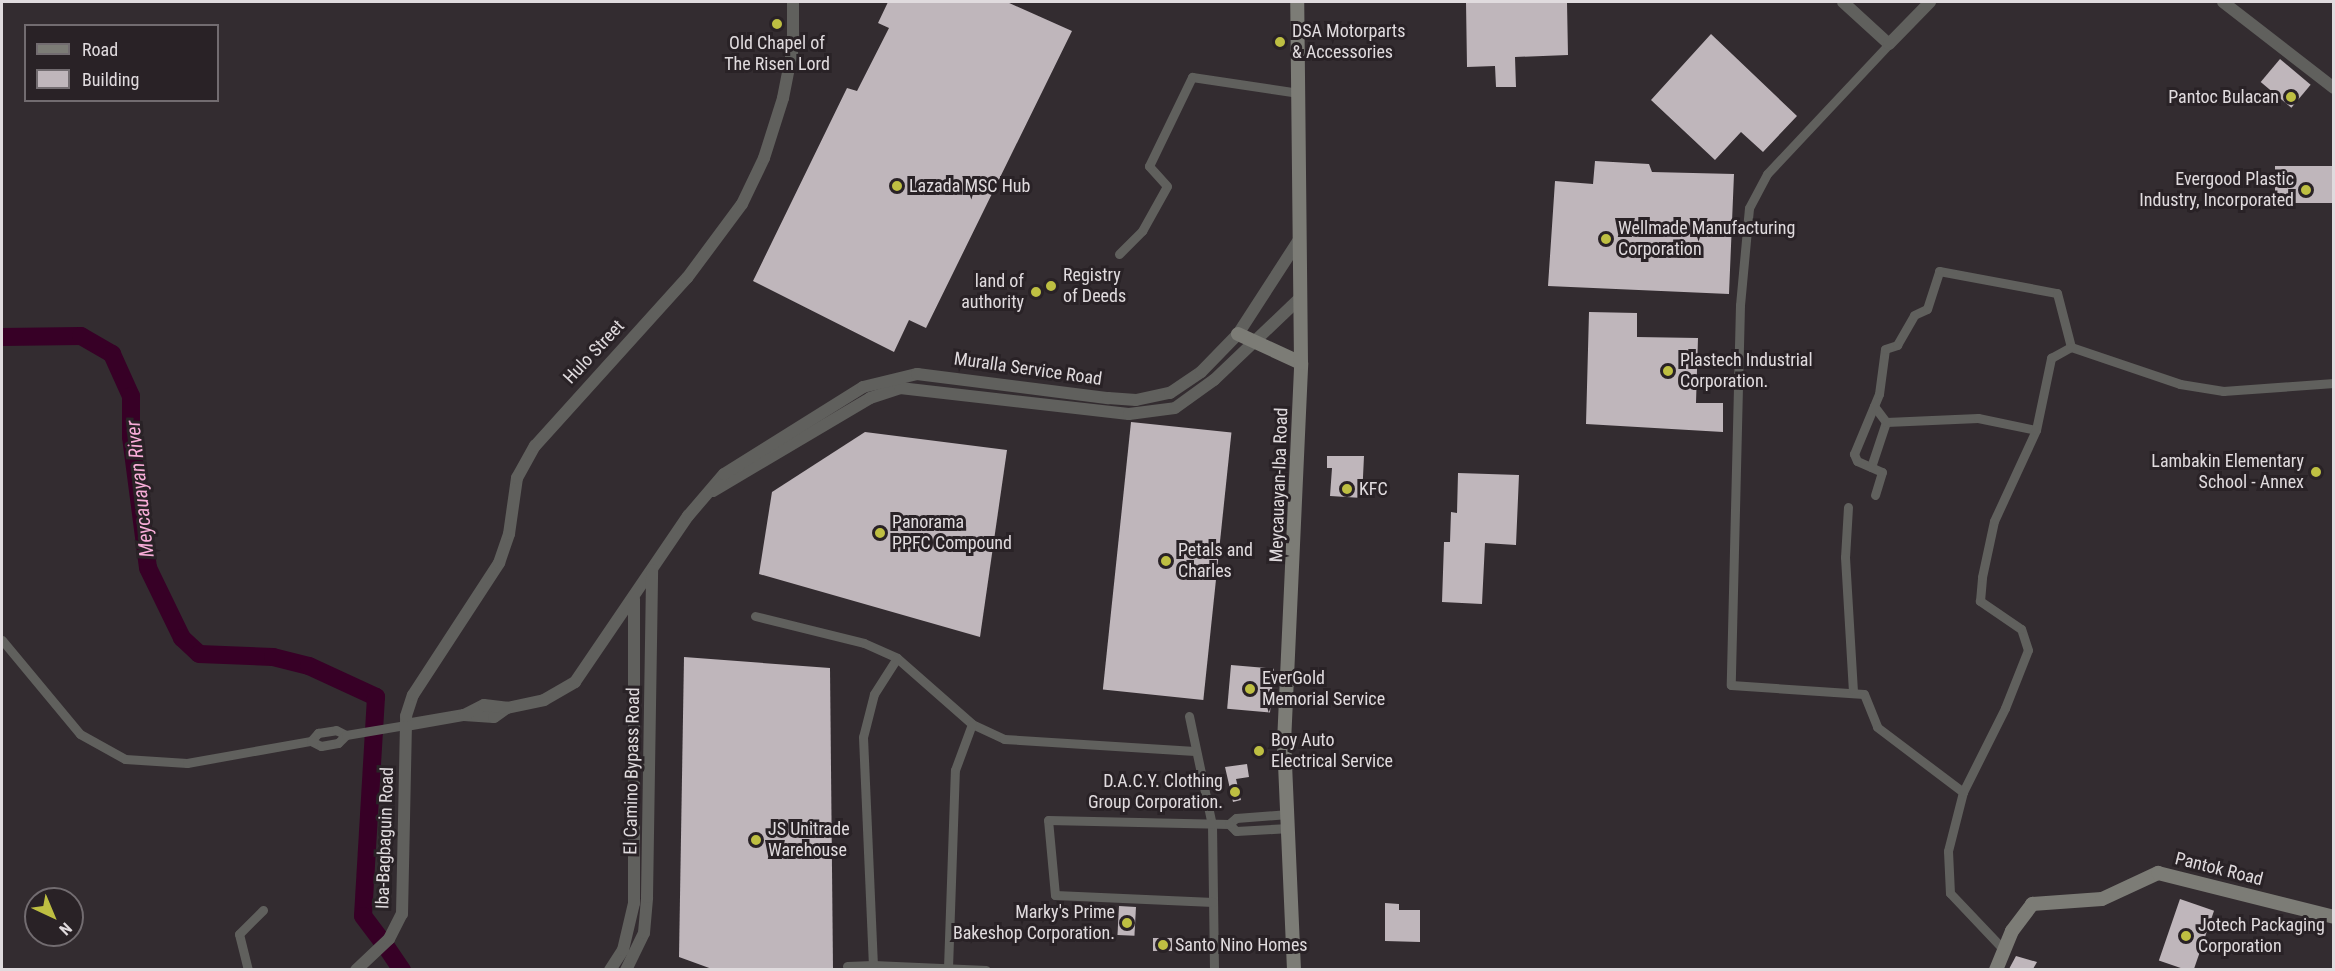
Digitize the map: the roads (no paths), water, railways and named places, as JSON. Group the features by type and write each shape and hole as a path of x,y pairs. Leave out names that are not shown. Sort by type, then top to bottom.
{"main road":[{"name":"Meycauayan-Iba Road","path":"1294,969 1284,743 1301,363 1297,2"},
{"path":"1238,334 1301,363"},
{"name":"Pantok Road","path":"1996,969 2024,911 2032,904 2102,899 2158,873 2334,916"}],"street":[{"name":"Hulo Street","path":"406,725 420,682 499,563 525,461 557,419 687,278 742,204 764,158 783,98 792,47 793,2"},
{"path":"1843,2 1889,44"},
{"path":"1930,2 1757,187 1749,208 1740,305 1731,685 1853,690 1866,696 1877,727 1963,792"},
{"path":"2223,2 2334,88"},
{"path":"1119,254 1142,231 1167,186 1149,166 1192,77 1299,93"},
{"name":"Muralla Service Road","path":"406,725 464,715 479,720 507,708 562,692 590,665 652,568 724,474 878,380 917,374 1108,398 1156,398 1182,387 1238,334 1300,237"},
{"path":"1875,495 1884,475 1857,461 1854,454 1874,406 1885,349 1897,345 1914,315 1927,309 1939,271 2057,293 2071,347"},
{"name":"Muralla Service Road","path":"709,493 885,392 916,388 1118,413 1160,412 1191,400 1300,298"},
{"path":"2071,347 2180,384 2223,391 2334,383"},
{"path":"2004,950 1950,893 1947,880 1952,821 1963,792 2006,708 2028,650 2021,629 1980,601 1984,553 1994,521 2036,430 2048,364 2071,347"},
{"path":"1874,406 1886,422"},
{"path":"1886,422 1978,418 2036,430"},
{"path":"1871,467 1886,422"},
{"path":"1848,507 1845,557 1853,690"},
{"name":"El Camino Bypass Road","path":"626,969 644,933 649,828 652,568"},
{"name":"El Camino Bypass Road","path":"610,969 630,930 635,828 634,598"},
{"path":"755,616 864,643 897,658 972,724 1004,739 1195,751"},
{"path":"612,630 634,641"},
{"path":"2,640 80,734 125,759 187,762 311,741 321,746 338,743 346,735 406,725"},
{"path":"873,965 863,737 874,694 897,658"},
{"path":"634,660 651,660"},
{"path":"1189,716 1212,825 1214,969"},
{"path":"948,968 955,770 972,724"},
{"name":"Iba-Bagbaguin Road","path":"356,969 389,939 402,914 406,725"},
{"path":"1213,902 1055,895 1048,820 1212,825 1229,824 1236,818 1260,816 1289,821"},
{"path":"1260,816 1260,830"},
{"path":"1229,824 1236,831 1260,830 1289,821"},
{"path":"635,828 649,828"},
{"path":"248,969 239,934 263,910"},
{"path":"630,930 644,933"},
{"path":"847,966 986,969"}],"waterway":[{"name":"Meycauayan River","path":"2,337 81,336 112,354 131,396 131,437 148,568 182,638 199,654 273,657 309,666 376,697 363,916 382,941"},
{"path":"387,948 402,970"}],"place":[{"name":"Old Chapel of The Risen Lord","path":"777,24"},
{"name":"DSA Motorparts & Accessories","path":"1280,42"},
{"name":"Pantoc Bulacan","path":"2291,97"},
{"name":"Lazada MSC Hub","path":"897,186"},
{"name":"Evergood Plastic Industry, Incorporated","path":"2306,190"},
{"name":"Wellmade Manufacturing Corporation","path":"1606,239"},
{"name":"Registry of Deeds","path":"1051,286"},
{"name":"land of authority","path":"1036,292"},
{"name":"Plastech Industrial Corporation.","path":"1668,371"},
{"name":"Lambakin Elementary School - Annex","path":"2316,472"},
{"name":"KFC","path":"1347,489"},
{"name":"Panorama PPFC Compound","path":"880,533"},
{"name":"Petals and Charles","path":"1166,561"},
{"name":"EverGold Memorial Service","path":"1250,689"},
{"name":"Boy Auto Electrical Service","path":"1259,751"},
{"name":"D.A.C.Y. Clothing Group Corporation.","path":"1235,792"},
{"name":"JS Unitrade Warehouse","path":"756,840"},
{"name":"Marky's Prime Bakeshop Corporation.","path":"1127,923"},
{"name":"Jotech Packaging Corporation","path":"2186,936"},
{"name":"Santo Nino Homes","path":"1163,945"}]}
